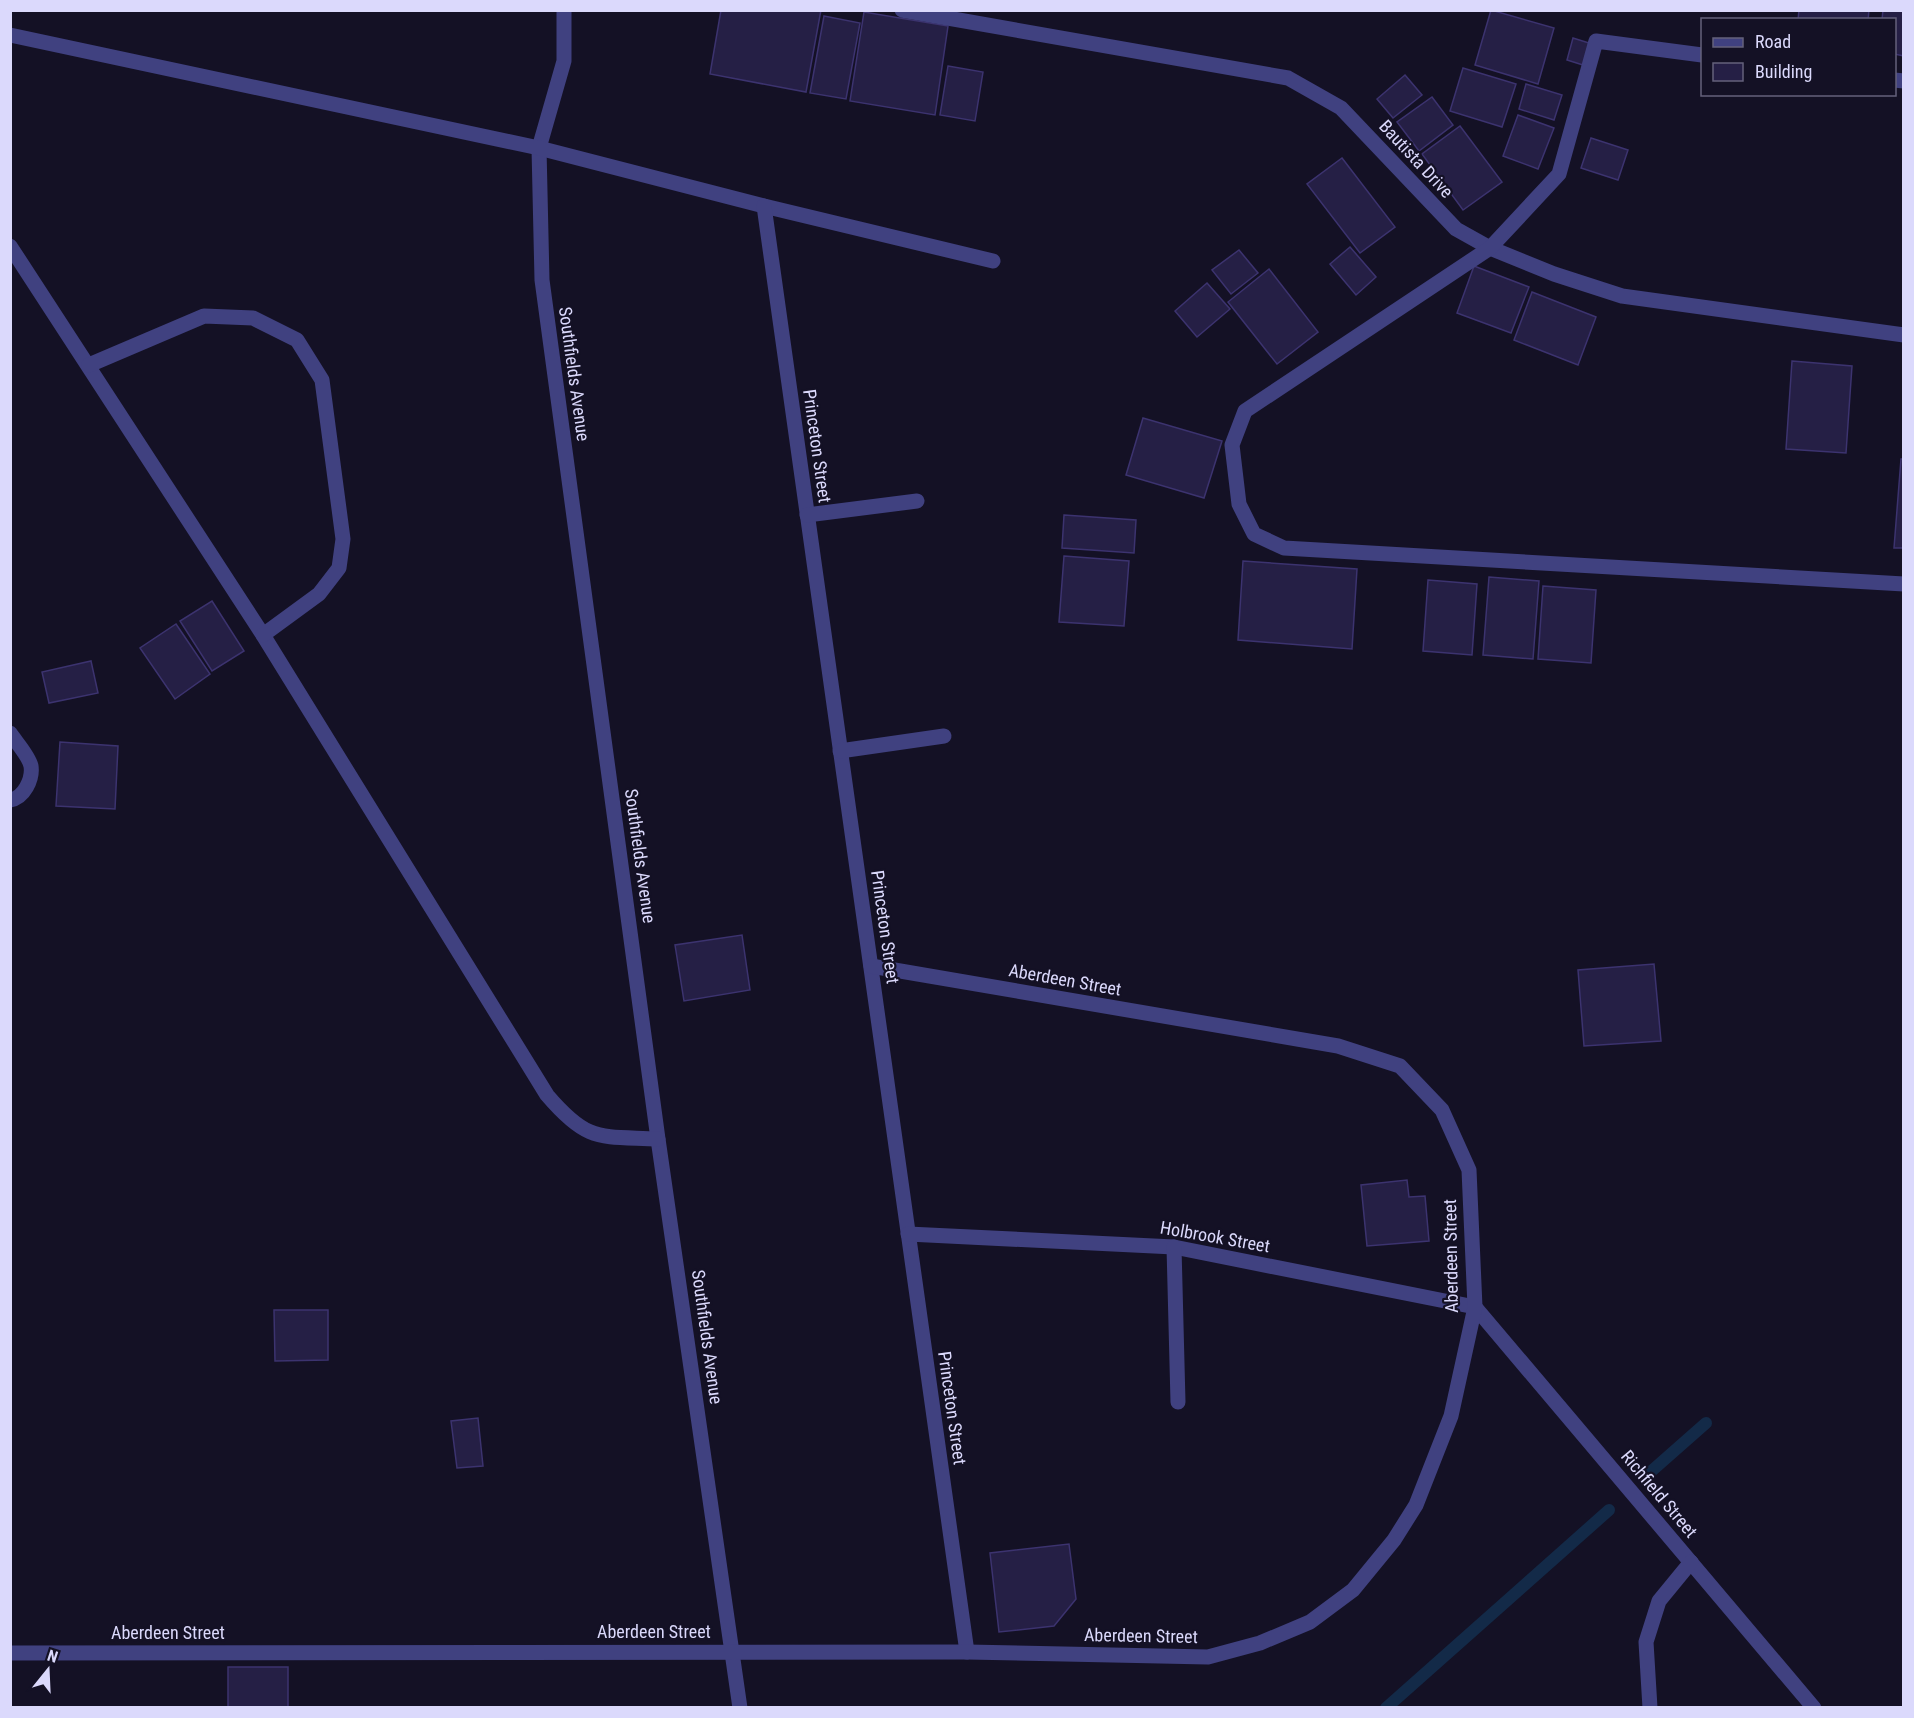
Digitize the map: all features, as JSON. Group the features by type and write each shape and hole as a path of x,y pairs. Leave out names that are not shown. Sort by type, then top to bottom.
{"street":[{"name":"Southfields Avenue","path":"564,10 564,61 538,148 542,280 658,1138 740,1707"},
{"name":"Bautista Drive","path":"902,10 1288,78 1341,108 1456,229 1490,248 1554,274 1622,296 1904,335"},
{"path":"10,35 538,148 764,206 993,261"},
{"path":"1701,55 1596,41 1559,174 1490,248 1245,411 1232,445 1239,504 1254,534 1284,548 1904,584"},
{"name":"Princeton Street","path":"764,206 967,1652"},
{"path":"10,246 263,635 547,1095 568,1120 595,1136 658,1138"},
{"path":"89,366 204,316 253,318 297,340 322,380 343,539 339,568 319,594 263,635"},
{"path":"807,515 917,501"},
{"path":"10,733 31,766 28,787 15,799 10,800"},
{"path":"840,751 944,736"},
{"name":"Aberdeen Street","path":"10,1653 967,1652 1208,1657 1260,1643 1310,1622 1353,1590 1394,1540 1416,1505 1451,1416 1475,1307 1469,1170 1442,1110 1400,1066 1338,1046 871,966"},
{"name":"Holbrook Street","path":"908,1234 1174,1247 1475,1307"},
{"path":"1174,1247 1178,1402"},
{"name":"Richfield Street","path":"1475,1307 1814,1707"},
{"path":"1650,1707 1646,1642 1659,1601 1691,1562"}],"building":[{"path":"721,10 821,10 806,92 710,74"},
{"path":"1491,10 1554,28 1538,84 1475,65"},
{"path":"1799,10 1869,10 1868,18 1798,18"},
{"path":"1883,10 1904,10 1904,56 1896,54 1896,18 1882,18"},
{"path":"864,12 948,26 935,115 850,101"},
{"path":"824,16 860,23 846,99 810,93"},
{"path":"1573,38 1589,43 1583,65 1567,60"},
{"path":"948,66 983,72 975,121 940,115"},
{"path":"1463,68 1516,84 1502,127 1450,111"},
{"path":"1405,75 1422,95 1393,118 1377,99"},
{"path":"1526,84 1562,95 1554,120 1519,109"},
{"path":"1432,97 1453,125 1419,151 1397,122"},
{"path":"1518,115 1554,128 1538,169 1503,156"},
{"path":"1460,126 1502,182 1463,210 1422,154"},
{"path":"1591,138 1628,150 1618,180 1581,168"},
{"path":"1342,158 1395,227 1360,253 1307,184"},
{"path":"1350,247 1376,277 1356,295 1330,264"},
{"path":"1239,250 1258,273 1231,294 1212,270"},
{"path":"1474,266 1529,287 1511,333 1457,313"},
{"path":"1269,269 1318,332 1277,364 1228,302"},
{"path":"1207,283 1230,309 1197,337 1175,311"},
{"path":"1532,292 1596,317 1578,365 1514,340"},
{"path":"1792,361 1852,366 1846,453 1786,449"},
{"path":"1143,418 1222,441 1204,498 1126,475"},
{"path":"1901,459 1904,459 1904,548 1894,548"},
{"path":"1064,515 1136,520 1134,553 1062,548"},
{"path":"1064,556 1129,561 1124,626 1059,622"},
{"path":"1243,561 1357,569 1352,649 1238,640"},
{"path":"1489,577 1539,581 1533,659 1483,655"},
{"path":"1428,580 1477,584 1472,655 1423,651"},
{"path":"1543,586 1596,590 1591,663 1538,659"},
{"path":"212,601 244,651 212,671 180,621"},
{"path":"176,624 210,674 175,699 140,648"},
{"path":"91,661 98,693 49,703 42,672"},
{"path":"60,742 118,746 115,809 56,806"},
{"path":"742,935 750,990 684,1001 675,945"},
{"path":"1654,964 1661,1041 1584,1046 1578,970"},
{"path":"1407,1180 1409,1197 1425,1196 1429,1241 1367,1246 1361,1185"},
{"path":"274,1310 328,1310 328,1360 275,1361"},
{"path":"478,1418 483,1466 457,1468 451,1421"},
{"path":"1069,1544 1076,1599 1054,1626 999,1632 990,1553"},
{"path":"228,1667 288,1667 288,1708 228,1708"}],"waterway":[{"path":"1647,1475 1706,1423"},
{"path":"1386,1708 1609,1510"}]}
